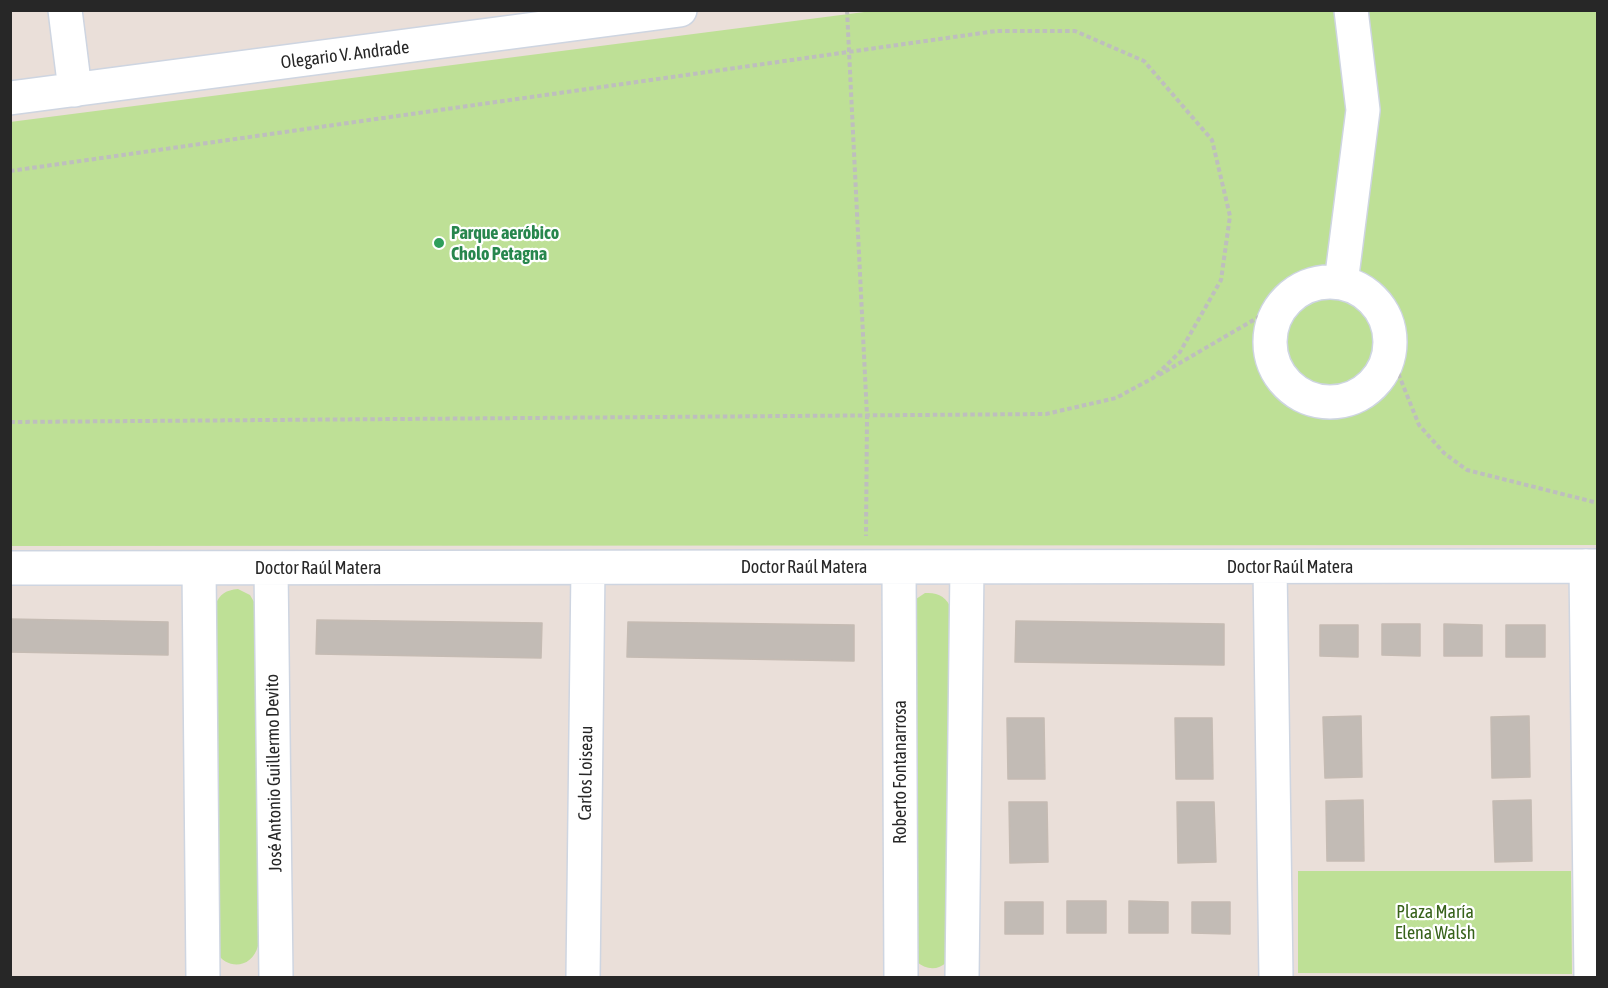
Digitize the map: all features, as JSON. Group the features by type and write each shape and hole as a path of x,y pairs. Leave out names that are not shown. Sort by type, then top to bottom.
{"street":[{"path":"65,10 75,90"},
{"name":"Olegario V. Andrade","path":"10,98 75,90 486,23 680,10"},
{"path":"1341,283 1363,110 1351,10"},
{"path":"1325,282 1341,283 1359,289 1374,300 1384,316 1390,334 1390,353 1383,372 1370,387 1353,398 1333,403 1313,400 1295,392 1281,378 1272,360 1269,340 1273,320 1283,303 1295,292 1309,285 1325,282"},
{"path":"1591,978 1592,566"},
{"name":"Doctor Raúl Matera","path":"10,568 1592,566"},
{"name":"Roberto Fontanarrosa","path":"899,567 901,978"},
{"path":"962,978 967,567"},
{"path":"1270,567 1276,978"},
{"path":"199,568 203,978"},
{"name":"José Antonio Guillermo Devito","path":"271,568 276,978"},
{"name":"Carlos Loiseau","path":"583,978 588,568"}],"path":[{"path":"848,10 867,416 865,567"},
{"path":"10,171 996,32 1074,31 1144,61 1212,140 1230,216 1221,280 1180,352 1153,378"},
{"path":"10,422 1046,414 1116,398 1283,303"},
{"path":"1390,353 1419,425 1444,453 1467,470 1598,502"}],"green space":[{"path":"872,11 1597,11 1597,545 11,546 10,122"},
{"path":"238,589 250,595 257,607 258,946 251,959 245,963 233,964 221,958 216,952 215,605 224,593"},
{"path":"925,593 942,596 952,610 947,962 932,968 916,961 913,601"},
{"name":"Plaza María Elena Walsh","path":"1298,871 1571,871 1572,974 1298,973"}],"building":[{"path":"10,619 168,622 168,655 10,652"},
{"path":"317,620 542,623 541,658 316,654"},
{"path":"1016,621 1224,624 1224,665 1015,662"},
{"path":"628,622 854,625 854,661 627,657"},
{"path":"1382,624 1420,624 1420,656 1382,655"},
{"path":"1444,624 1482,625 1482,656 1444,656"},
{"path":"1320,625 1358,625 1358,657 1320,656"},
{"path":"1506,625 1545,625 1545,657 1506,657"},
{"path":"1361,716 1362,777 1325,778 1323,717"},
{"path":"1529,716 1530,777 1492,778 1491,717"},
{"path":"1007,718 1044,718 1045,779 1008,779"},
{"path":"1175,718 1212,718 1213,779 1176,779"},
{"path":"1363,800 1364,861 1327,861 1326,801"},
{"path":"1531,800 1532,861 1495,862 1493,801"},
{"path":"1009,802 1047,802 1048,862 1010,863"},
{"path":"1177,802 1214,802 1216,862 1178,863"},
{"path":"1067,901 1106,901 1106,933 1067,933"},
{"path":"1129,901 1168,902 1168,933 1129,933"},
{"path":"1005,902 1043,902 1043,934 1005,934"},
{"path":"1192,902 1230,902 1230,934 1192,933"}],"place":[{"name":"Parque aeróbico Cholo Petagna","path":"439,243"}]}
